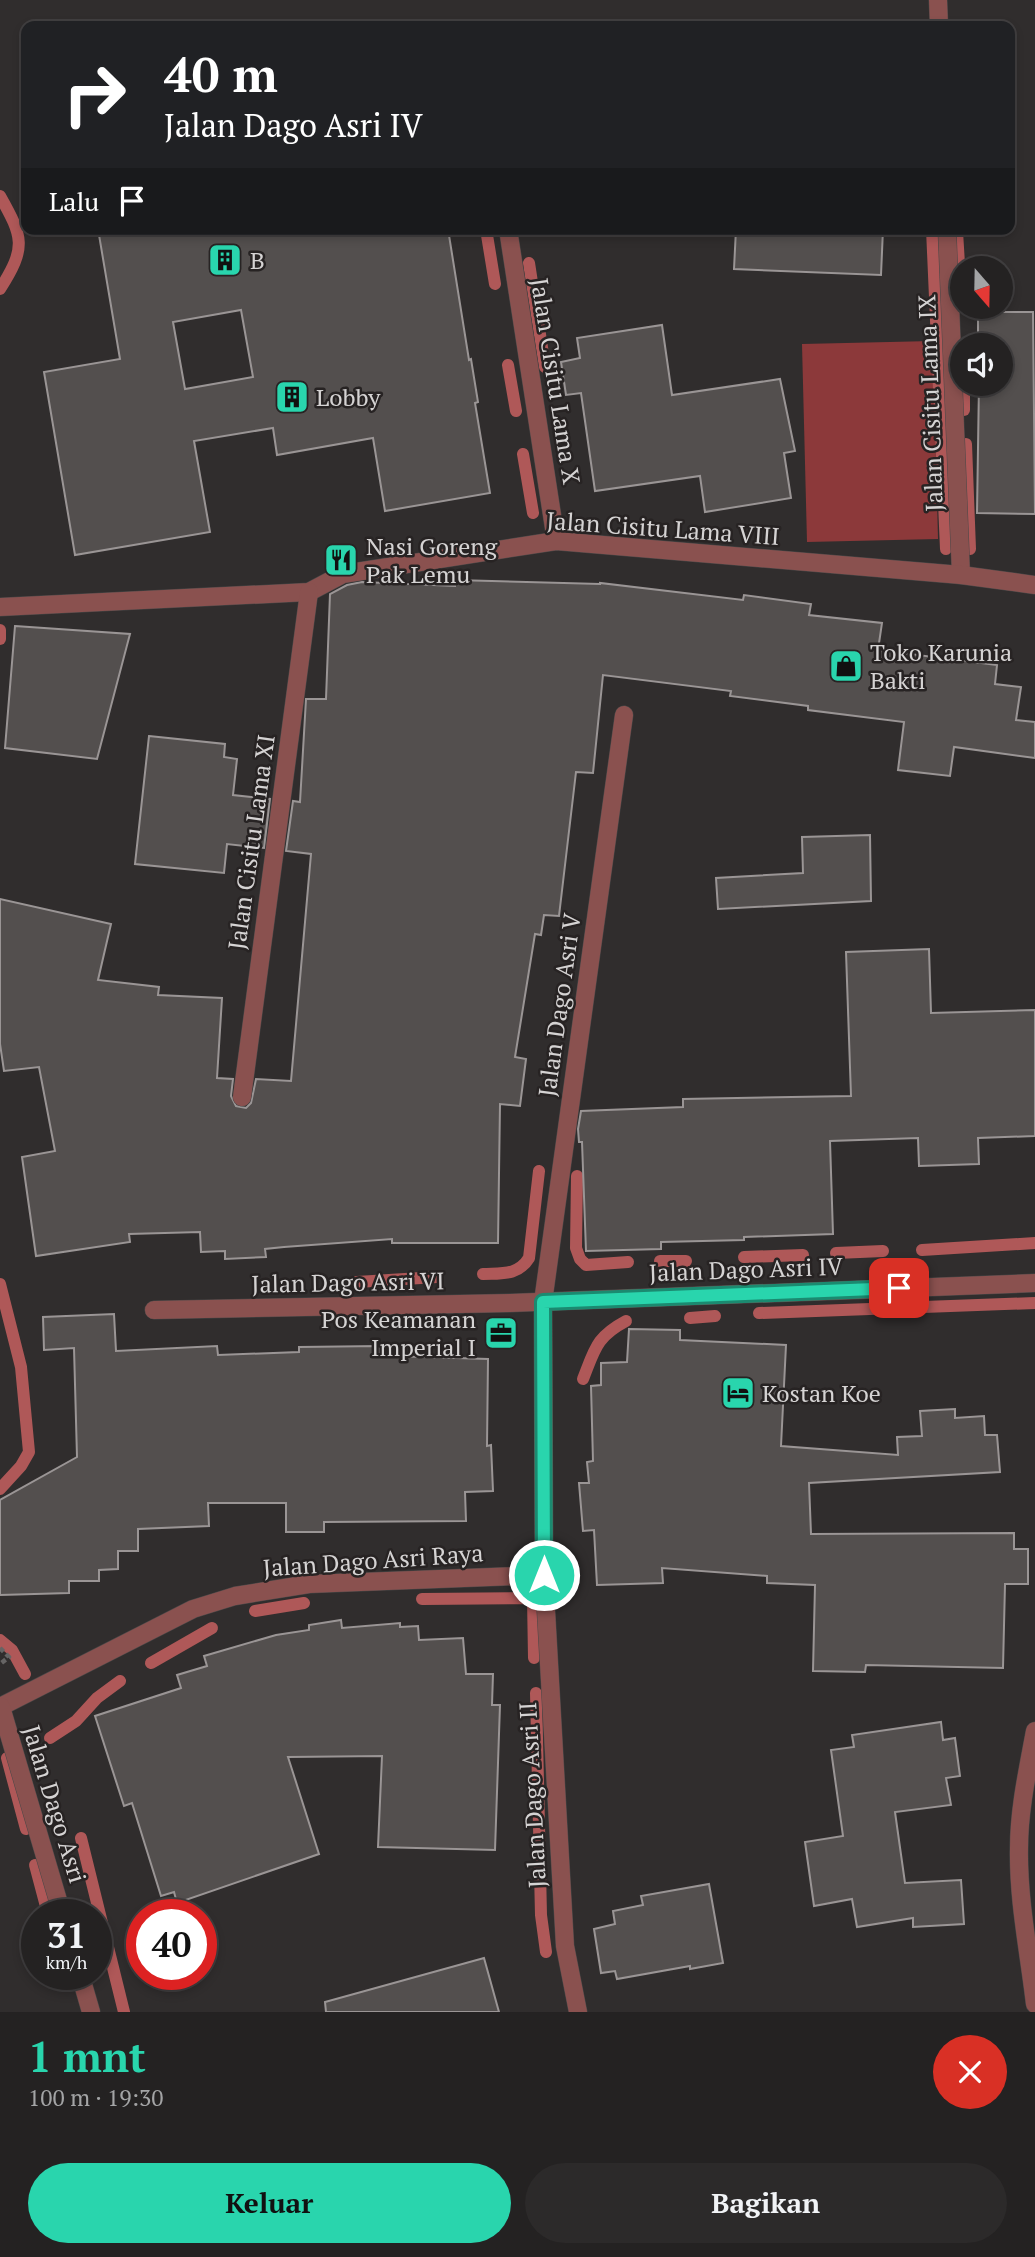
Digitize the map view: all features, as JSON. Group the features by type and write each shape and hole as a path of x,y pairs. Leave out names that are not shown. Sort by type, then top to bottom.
{"street":[{"path":"938,0 939,21"},
{"name":"Jalan Cisitu Lama X","path":"509,235 556,541"},
{"name":"Jalan Cisitu Lama IX","path":"947,235 961,575"},
{"name":"Jalan Cisitu Lama VIII","path":"0,607 309,593 343,574 556,541 961,575 1035,585"},
{"name":"Jalan Cisitu Lama XI","path":"242,1097 309,593"},
{"name":"Jalan Dago Asri V","path":"543,1302 624,715"},
{"name":"Jalan Dago Asri IV","path":"543,1302 1035,1283"},
{"path":"543,1302 544,1575"},
{"name":"Jalan Dago Asri VI","path":"154,1310 543,1302"},
{"name":"Jalan Dago Asri Raya","path":"0,1707 193,1609 235,1597 309,1584 544,1575"},
{"name":"Jalan Dago Asri II","path":"544,1575 565,1946 578,2012"},
{"name":"Jalan Dago Asri","path":"0,1707 58,1899"},
{"path":"1035,1731 1018,1846 1035,2004"},
{"path":"85,1990 91,2012"}],"path":[{"path":"0,1648 9,1657 0,1664"}],"shaded area":[{"path":"933,341 938,539 807,542 802,344"}],"building":[{"path":"99,235 449,235 478,402 475,403 490,493 385,511 373,438 277,455 273,428 194,441 210,532 75,555 44,372 120,359","holes":["241,310 253,377 185,389 173,322"]},
{"path":"736,235 883,235 881,275 734,269"},
{"path":"1013,312 1033,312 1035,514 977,513 979,396 1013,396 1013,333 978,333 978,319 1013,319"},
{"path":"662,325 672,395 780,379 795,451 784,453 791,498 705,512 700,476 595,491 581,393 566,395 561,362 580,358 577,338"},
{"path":"455,580 600,583 743,600 744,595 811,604 809,615 882,623 878,650 997,665 995,684 1021,687 1016,720 1035,722 1035,758 954,747 950,776 898,770 904,722 808,710 808,706 730,696 731,691 603,675 593,773 576,772 559,916 544,915 541,935 535,934 515,1057 526,1059 520,1106 500,1104 498,1243 392,1243 392,1239 265,1249 266,1257 225,1259 225,1251 201,1252 200,1232 129,1234 130,1242 36,1256 22,1157 55,1151 39,1067 4,1071 0,1044 0,899 111,924 98,980 159,987 158,995 222,998 217,1078 233,1079 231,1096 236,1106 246,1108 251,1103 256,1079 291,1081 311,854 286,851 293,801 300,802 306,699 326,699 330,594 347,585 362,582 455,586"},
{"path":"15,626 130,634 97,759 5,748"},
{"path":"149,736 225,744 224,757 237,759 233,795 270,799 264,848 227,844 224,873 135,864"},
{"path":"870,835 871,901 718,909 716,878 803,873 802,837"},
{"path":"929,949 931,1013 1035,1010 1035,1136 978,1138 979,1164 919,1166 918,1138 830,1141 833,1234 661,1242 661,1249 586,1251 582,1142 579,1142 578,1129 581,1111 683,1107 683,1099 851,1096 846,952"},
{"path":"114,1314 116,1351 217,1346 218,1355 299,1352 299,1347 379,1346 379,1354 391,1353 392,1356 488,1359 487,1446 491,1445 493,1491 465,1492 466,1521 324,1522 324,1532 286,1532 286,1503 208,1503 209,1526 138,1529 138,1551 118,1551 118,1569 99,1570 99,1581 69,1581 69,1593 0,1595 0,1500 77,1457 74,1348 44,1350 43,1317"},
{"path":"629,1329 680,1330 680,1340 786,1345 781,1446 898,1455 897,1437 922,1436 920,1411 955,1409 955,1418 984,1416 985,1435 997,1435 1000,1472 809,1483 811,1534 1014,1533 1014,1549 1028,1549 1028,1584 1005,1584 1003,1668 866,1665 865,1672 813,1671 815,1585 767,1583 767,1576 662,1568 663,1583 597,1585 594,1530 583,1531 579,1483 589,1483 587,1462 593,1461 591,1386 601,1385 601,1363 627,1362"},
{"path":"341,1620 342,1628 400,1623 400,1627 418,1626 419,1640 463,1638 466,1674 493,1674 492,1705 500,1705 495,1850 378,1847 382,1756 288,1757 319,1854 189,1899 176,1899 174,1892 161,1896 132,1803 124,1806 95,1716 181,1688 177,1675 207,1666 204,1656 276,1635 309,1630 309,1625"},
{"path":"941,1722 943,1740 955,1738 960,1776 946,1778 951,1805 895,1812 905,1883 961,1880 964,1924 913,1927 913,1918 857,1927 852,1899 814,1906 805,1842 843,1836 831,1750 854,1747 852,1735"},
{"path":"709,1884 723,1963 617,1979 615,1971 601,1973 594,1929 615,1924 613,1911 643,1905 641,1896"},
{"path":"484,1958 499,2012 326,2012 325,2002"}],"waterway":[{"path":"0,196 19,242 15,263 0,289"},
{"path":"487,235 495,284"},
{"path":"932,235 946,549"},
{"path":"957,235 958,256"},
{"path":"529,263 545,367"},
{"path":"508,365 516,411"},
{"path":"964,396 964,410"},
{"path":"966,444 970,549"},
{"path":"523,454 533,513"},
{"path":"0,630 0,639"},
{"path":"483,1274 514,1271 529,1258 539,1171"},
{"path":"577,1176 576,1248 580,1259 586,1265 628,1262"},
{"path":"922,1250 1035,1243"},
{"path":"836,1253 883,1251"},
{"path":"744,1257 803,1255"},
{"path":"660,1261 686,1261"},
{"path":"357,1282 437,1277"},
{"path":"0,1284 21,1367 29,1452 21,1466 0,1489"},
{"path":"759,1313 1035,1303"},
{"path":"690,1318 715,1316"},
{"path":"583,1379 602,1338 626,1321"},
{"path":"422,1599 533,1598 534,1658"},
{"path":"255,1611 304,1603"},
{"path":"151,1663 212,1628"},
{"path":"0,1640 12,1650 25,1674"},
{"path":"50,1738 76,1721 97,1698 120,1681"},
{"path":"536,1693 541,1915 546,1952"},
{"path":"7,1758 26,1829"},
{"path":"81,1838 124,2012"},
{"path":"35,1865 44,1899"}],"place":[{"name":"B","path":"225,260"},
{"name":"Lobby","path":"292,397"},
{"name":"Nasi Goreng Pak Lemu","path":"341,560"},
{"name":"Toko Karunia Bakti","path":"846,666"},
{"name":"Pos Keamanan Imperial I","path":"501,1333"},
{"name":"Kostan Koe","path":"738,1393"}],"route":[{"path":"544,1575 543,1302 899,1288"}]}
